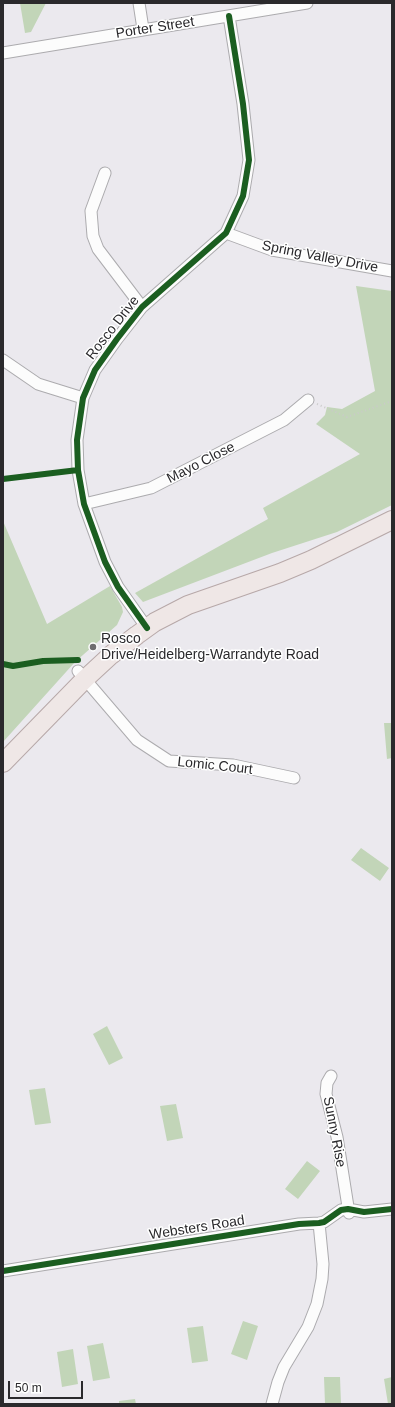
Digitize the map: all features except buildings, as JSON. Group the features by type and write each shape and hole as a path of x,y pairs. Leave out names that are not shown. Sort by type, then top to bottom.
{"main road":[{"path":"3,760 17,739 38,714 81,675 124,632 144,623 163,606 199,590 340,545 392,520"},
{"path":"3,764 81,675"}],"street":[{"path":"139,3 143,29"},
{"name":"Porter Street","path":"3,53 229,16 283,5 307,3"},
{"name":"Rosco Drive","path":"144,623 118,586 105,562 84,504 78,470 77,440 83,398 95,370 117,338 142,307 226,233 242,196 249,160 243,104 229,16"},
{"path":"105,174 91,211 93,236 98,249 142,307"},
{"name":"Spring Valley Drive","path":"226,233 272,250 392,271"},
{"path":"3,360 38,384 83,398"},
{"name":"Mayo Close","path":"84,504 151,488 284,420 308,400"},
{"name":"Lomic Court","path":"81,675 137,740 168,762 233,765 294,778"},
{"name":"Sunny Rise","path":"331,1076 327,1083 326,1094 337,1137 351,1211"},
{"name":"Websters Road","path":"3,1271 299,1224 317,1225 341,1210 364,1212 392,1209"},
{"path":"272,1404 273,1396 284,1367 308,1327 317,1304 322,1279 323,1264 317,1225"}],"path":[{"path":"308,400 347,417 392,401"}],"green space":[{"path":"20,3 46,3 31,32 25,33"},
{"path":"356,286 392,291 392,505 337,532 272,553 143,602 135,593 268,519 263,508 360,454 316,424 325,415 327,407 342,409 375,391"},
{"path":"3,521 47,624 110,586 122,607 123,612 117,625 75,662 3,742"},
{"path":"384,723 392,723 392,758 387,759"},
{"path":"361,848 389,868 380,881 351,860"},
{"path":"107,1026 123,1058 109,1065 93,1034"},
{"path":"45,1088 51,1123 35,1125 29,1090"},
{"path":"176,1104 183,1138 167,1141 160,1106"},
{"path":"307,1161 320,1171 298,1199 285,1189"},
{"path":"243,1321 258,1326 247,1360 231,1354"},
{"path":"203,1326 208,1361 192,1363 187,1328"},
{"path":"103,1343 110,1378 93,1381 87,1346"},
{"path":"73,1349 78,1384 62,1387 57,1352"},
{"path":"324,1377 340,1377 341,1404 325,1404"},
{"path":"392,1377 392,1404 388,1404 384,1379"},
{"path":"135,1399 136,1404 119,1404 119,1401"}],"cycle path":[{"path":"147,628 118,587 105,562 84,504 78,470 77,440 83,398 95,370 142,307 226,233 243,196 249,160 243,104 229,16"},
{"path":"3,479 78,470"},
{"path":"3,664 13,666 43,661 78,660"},
{"path":"3,1271 299,1224 319,1223 324,1222 341,1210 348,1209 364,1212 392,1209"}],"place":[{"name":"Rosco Drive/Heidelberg-Warrandyte Road","path":"93,647"}]}
